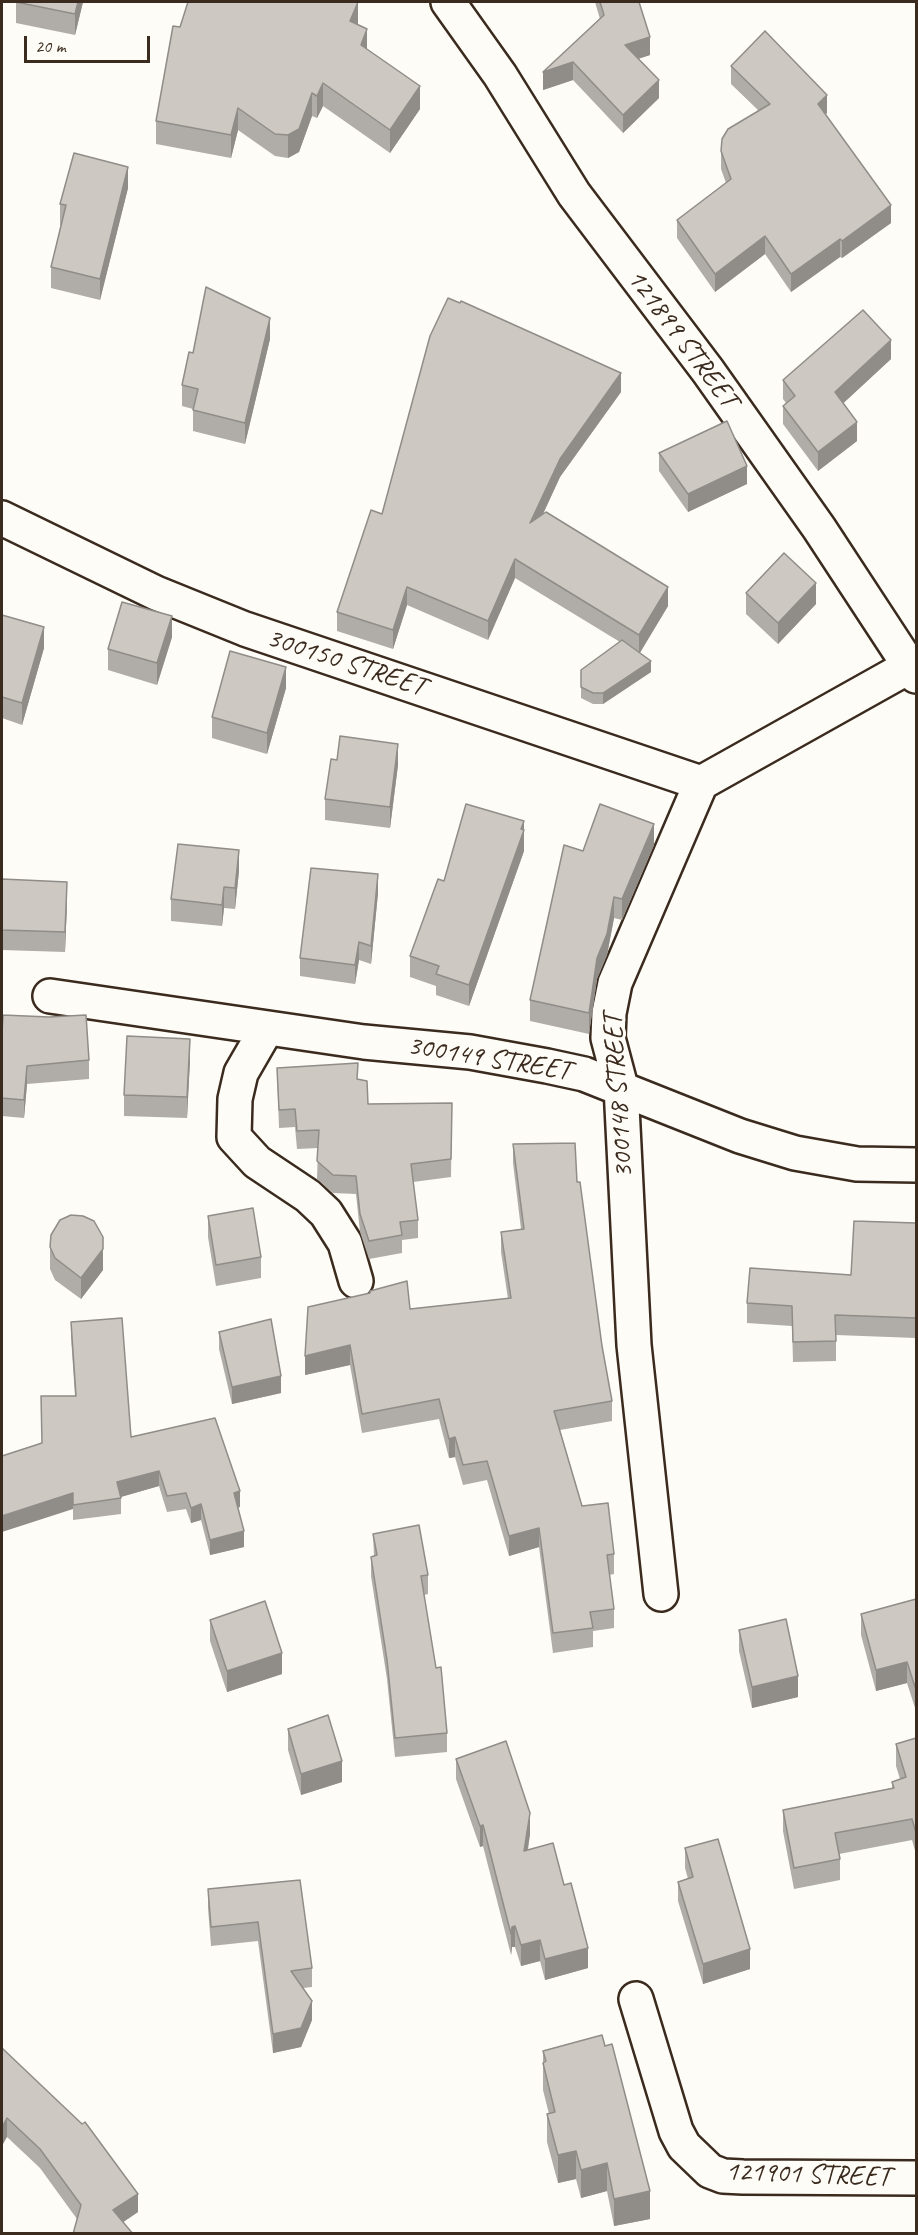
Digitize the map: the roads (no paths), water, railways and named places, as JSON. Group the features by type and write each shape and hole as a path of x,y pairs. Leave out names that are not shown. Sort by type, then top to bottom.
{"street":[{"name":"121899 STREET","path":"448,2 500,75 574,194 721,389 819,528 913,671"},
{"name":"300150 STREET","path":"2,518 156,593 245,629 701,783"},
{"path":"701,783 913,671"},
{"name":"300148 STREET","path":"662,1594 634,1345 621,1087 608,1038 609,1013 615,983 701,783"},
{"name":"300149 STREET","path":"50,996 267,1028 470,1052 584,1074 740,1136 795,1153 857,1164 916,1165"},
{"path":"267,1028 241,1073 235,1099 234,1137 257,1162 308,1196 326,1213 345,1243 356,1281"},
{"name":"121901 STREET","path":"636,1999 676,2131 684,2146 710,2171 723,2176 916,2178"}]}
